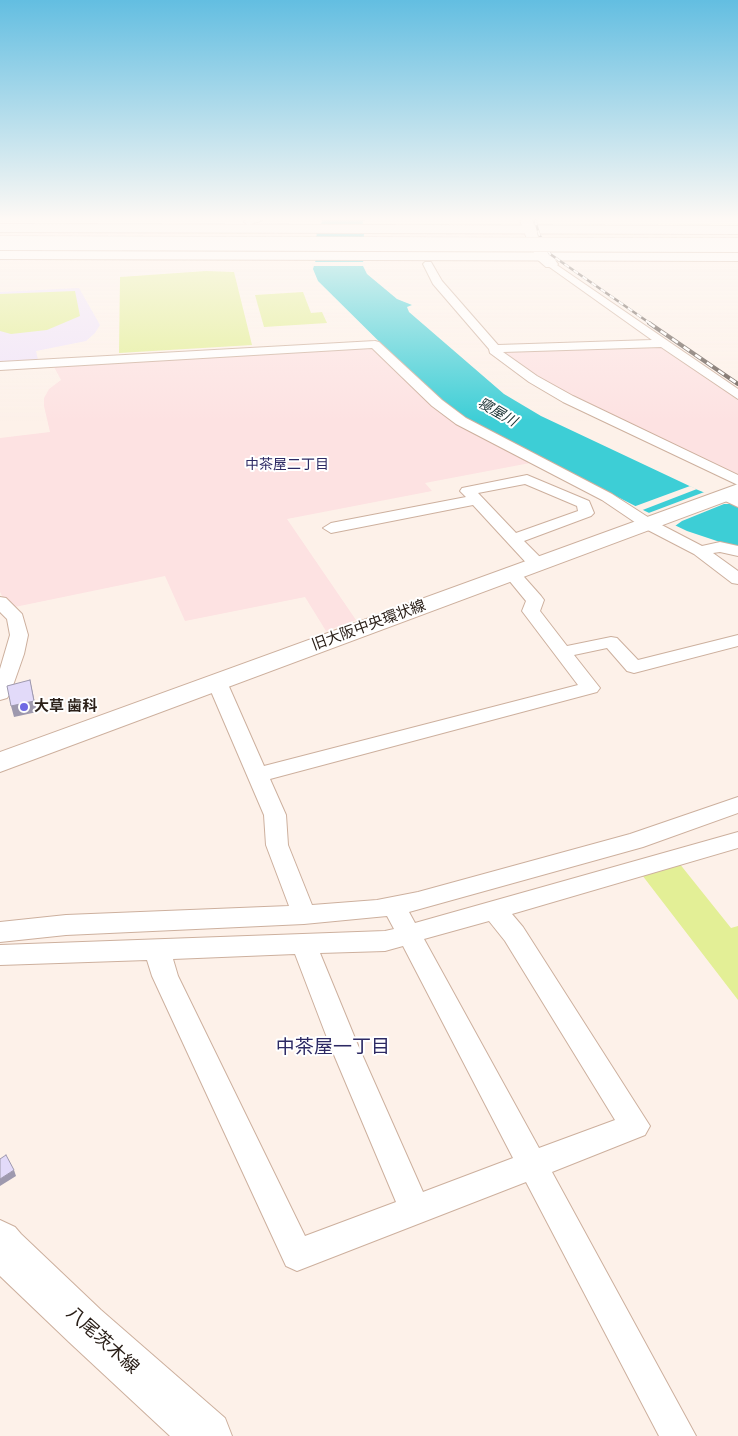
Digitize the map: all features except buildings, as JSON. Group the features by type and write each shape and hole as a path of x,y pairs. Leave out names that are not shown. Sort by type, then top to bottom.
{"main road":[{"name":"旧大阪中央環状線","path":"0,762 732,493"},
{"name":"八尾茨木線","path":"0,1242 5,1250 85,1326 207,1436"}],"street":[{"path":"441,287 495,349 494,351 533,379 732,493"},
{"path":"585,287 738,395"},
{"path":"495,349 664,343"},
{"path":"0,366 375,344 436,403 461,421 653,521 700,551 738,579"},
{"path":"331,528 468,491 527,479 584,504 586,513 513,539"},
{"path":"468,491 537,564"},
{"path":"700,551 720,547 738,551"},
{"path":"258,775 590,688 531,611 535,600 511,573"},
{"path":"0,602 16,618 19,635 16,654 0,694"},
{"path":"563,652 611,642 634,667 738,640"},
{"path":"217,682 258,775 276,822 277,845 304,915"},
{"path":"0,932 66,924 367,911 394,906 635,841 738,804"},
{"path":"702,818 732,842"},
{"path":"0,955 380,942 732,842"},
{"path":"394,906 411,934 678,1436"},
{"path":"157,949 165,976 297,1255 635,1126 514,934 494,910"},
{"path":"304,945 343,1042 415,1210"}],"shaded area":[{"path":"79,288 100,325 95,333 86,341 36,351 38,360 0,362 0,292"},
{"path":"659,345 738,400 738,477 536,379 500,351"},
{"path":"374,348 469,431 530,463 425,483 432,491 287,519 356,620 326,631 305,597 185,621 165,576 10,608 5,602 0,592 0,438 50,432 44,398 49,389 61,380 53,365"}],"green space":[{"path":"120,287 238,287 252,345 119,353"},
{"path":"75,291 80,316 47,330 11,334 0,331 0,294"},
{"path":"303,292 311,313 322,312 327,323 264,327 255,295"},
{"path":"679,863 731,928 738,926 738,1000 642,875"}],"water":[{"name":"寝屋川","path":"324,287 383,287 397,299 412,305 407,307 409,312 504,394 541,416 698,490 738,506 738,548 687,531 462,417 415,377"}],"pier":[{"path":"690,486 697,489 640,511 633,507"},
{"path":"707,491 738,504 724,504 682,521 675,526 646,514"}],"railway":[{"path":"598,287 651,324"},
{"path":"649,323 738,384"}],"place":[{"name":"大草 歯科","path":"24,707"}],"district":[{"name":"中茶屋二丁目","path":"287,465"},
{"name":"中茶屋一丁目","path":"333,1048"}]}
